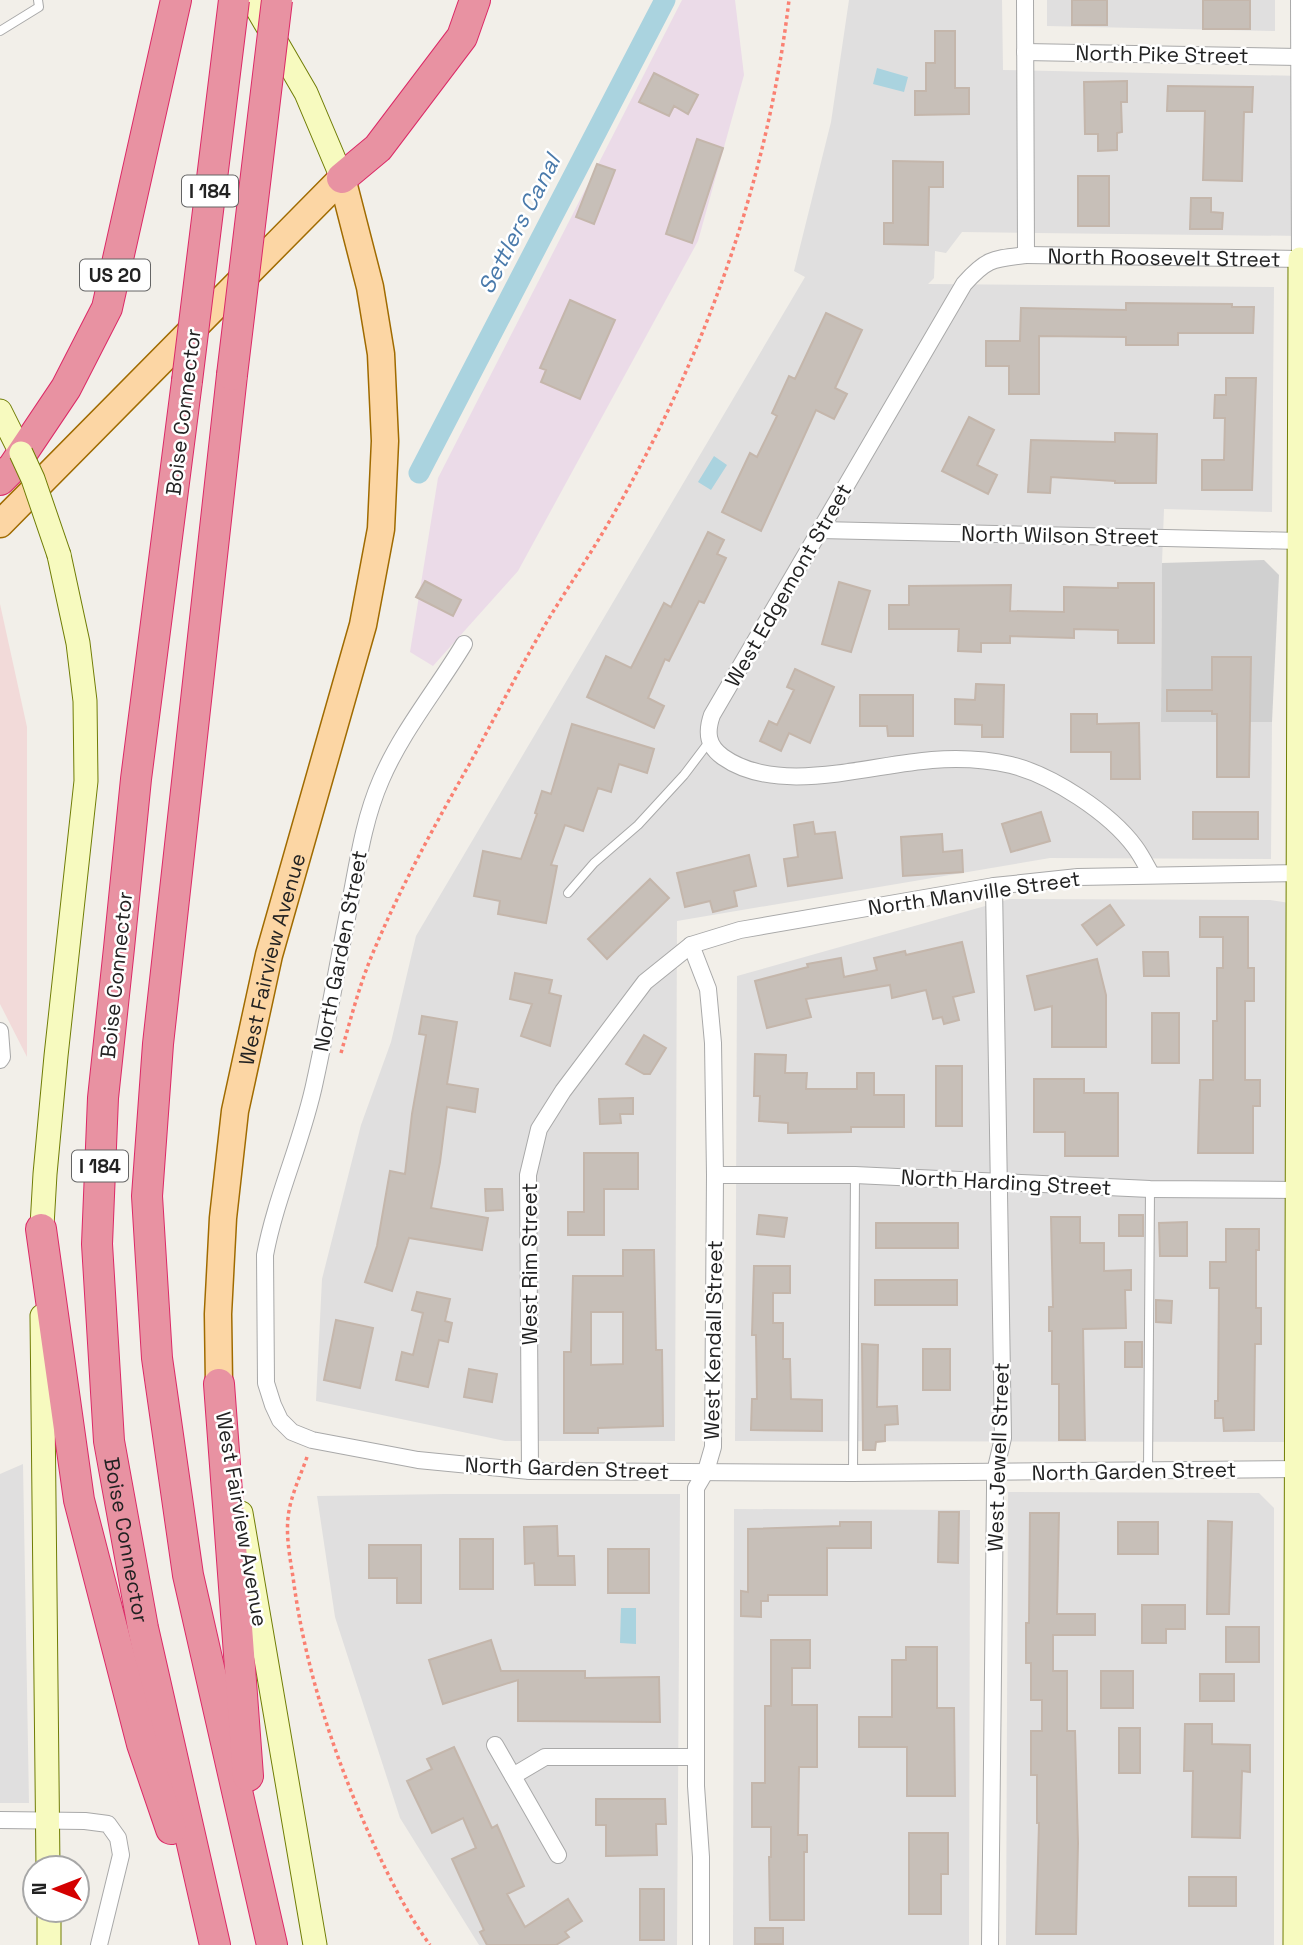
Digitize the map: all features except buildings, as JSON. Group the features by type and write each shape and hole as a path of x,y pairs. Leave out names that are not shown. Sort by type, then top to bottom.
{"highway":[{"name":"US 20","path":"0,480 13,467 66,388 107,308 176,0"},
{"name":"Boise Connector","path":"213,1945 143,1628 109,1440 97,1244 103,1098 136,779 234,0"},
{"name":"I 184","path":"272,1945 188,1575 157,1358 147,1196 158,1044 232,375 277,0"},
{"path":"342,178 378,148 462,37 475,0"},
{"path":"41,1229 79,1500 142,1744 213,1945"},
{"path":"219,1384 255,1867"}],"main road":[{"name":"West Fairview Avenue","path":"252,0 306,93 342,178 370,287 382,354 385,442 381,529 363,625 269,955 235,1111 223,1218 218,1314 219,1384 315,1945"},
{"path":"0,524 342,178"},
{"path":"1295,1945 1300,1469 1297,1190 1301,873 1301,260"},
{"path":"0,411 33,479 59,555 78,643 85,701 86,780 41,1229 48,1854"},
{"path":"49,1924 49,1945"}],"street":[{"path":"1025,0 1026,255"},
{"path":"1299,0 1301,260"},
{"name":"North Pike Street","path":"1025,52 1299,57"},
{"name":"North Roosevelt Street","path":"1026,255 1301,260"},
{"name":"West Edgemont Street","path":"709,742 707,727 712,715 964,284 977,269 991,259 1026,255"},
{"name":"North Wilson Street","path":"820,530 1299,541"},
{"name":"North Garden Street","path":"464,644 443,680 398,744 365,822 315,1084 269,1236 265,1255 266,1383 273,1405 292,1432 312,1440 418,1460 530,1471 852,1473 1300,1469"},
{"path":"709,742 736,767 767,775 806,776 932,760 972,758 1013,765 1048,779 1089,803 1134,845 1152,874"},
{"name":"North Manville Street","path":"691,945 740,930 994,886 1078,877 1301,873"},
{"name":"West Jewell Street","path":"990,1945 995,1472 1003,1438 994,886"},
{"name":"West Kendall Street","path":"691,945 708,989 713,1043 715,1175 713,1447 706,1471 696,1488 696,1757 701,1857 701,1945"},
{"name":"West Rim Street","path":"530,1471 528,1175 539,1129 563,1091 645,982 691,945"},
{"path":"0,1031 1,1058"},
{"name":"North Harding Street","path":"715,1175 855,1175 1150,1189 1297,1190"},
{"path":"495,1745 558,1855"},
{"path":"513,1776 545,1757 696,1757"},
{"path":"0,1820 85,1821 108,1824 118,1838 121,1855 100,1945"}],"lane":[{"path":"0,31 38,7 38,0"},
{"path":"568,893 594,863 638,825 684,775 709,742"},
{"path":"852,1473 855,1175"},
{"path":"1148,1472 1150,1189"}],"path":[{"path":"338,1061 373,951 397,898 547,622 609,522 706,328 739,237 753,189 778,75 789,0"},
{"path":"312,1440 291,1501 288,1521 296,1603 310,1667 327,1727 354,1800 386,1870 416,1926 430,1945"}],"shaded area":[{"path":"682,0 735,0 744,75 698,241 518,571 433,666 410,652 438,478"},
{"path":"849,0 1002,0 1003,70 1303,76 1303,236 962,232 946,253 935,251 934,278 928,284 1274,287 1272,512 1164,509 1161,721 1272,722 1271,859 1050,858 677,921 675,1441 505,1441 316,1401 322,1279 361,1125 391,1042 416,936 805,277 794,271 831,122"},
{"path":"1047,0 1275,0 1275,31 1047,26"},
{"path":"1264,560 1279,575 1272,722 1161,722 1162,563"},
{"path":"0,604 27,727 27,1057 0,1004"},
{"path":"1010,899 1270,900 1303,905 1303,1442 735,1441 737,976"},
{"path":"23,1464 29,1803 0,1803 0,1474"},
{"path":"1008,1492 1259,1493 1274,1508 1274,1945 1006,1945"},
{"path":"680,1494 677,1945 479,1945 400,1818 335,1617 317,1496"},
{"path":"734,1509 970,1510 969,1945 733,1945"}],"water":[{"path":"877,68 908,77 904,92 873,84"},
{"path":"714,456 727,465 711,490 698,482"},
{"path":"621,1608 636,1608 636,1644 620,1643"}],"waterway":[{"name":"Settlers Canal","path":"419,473 665,0"}]}
